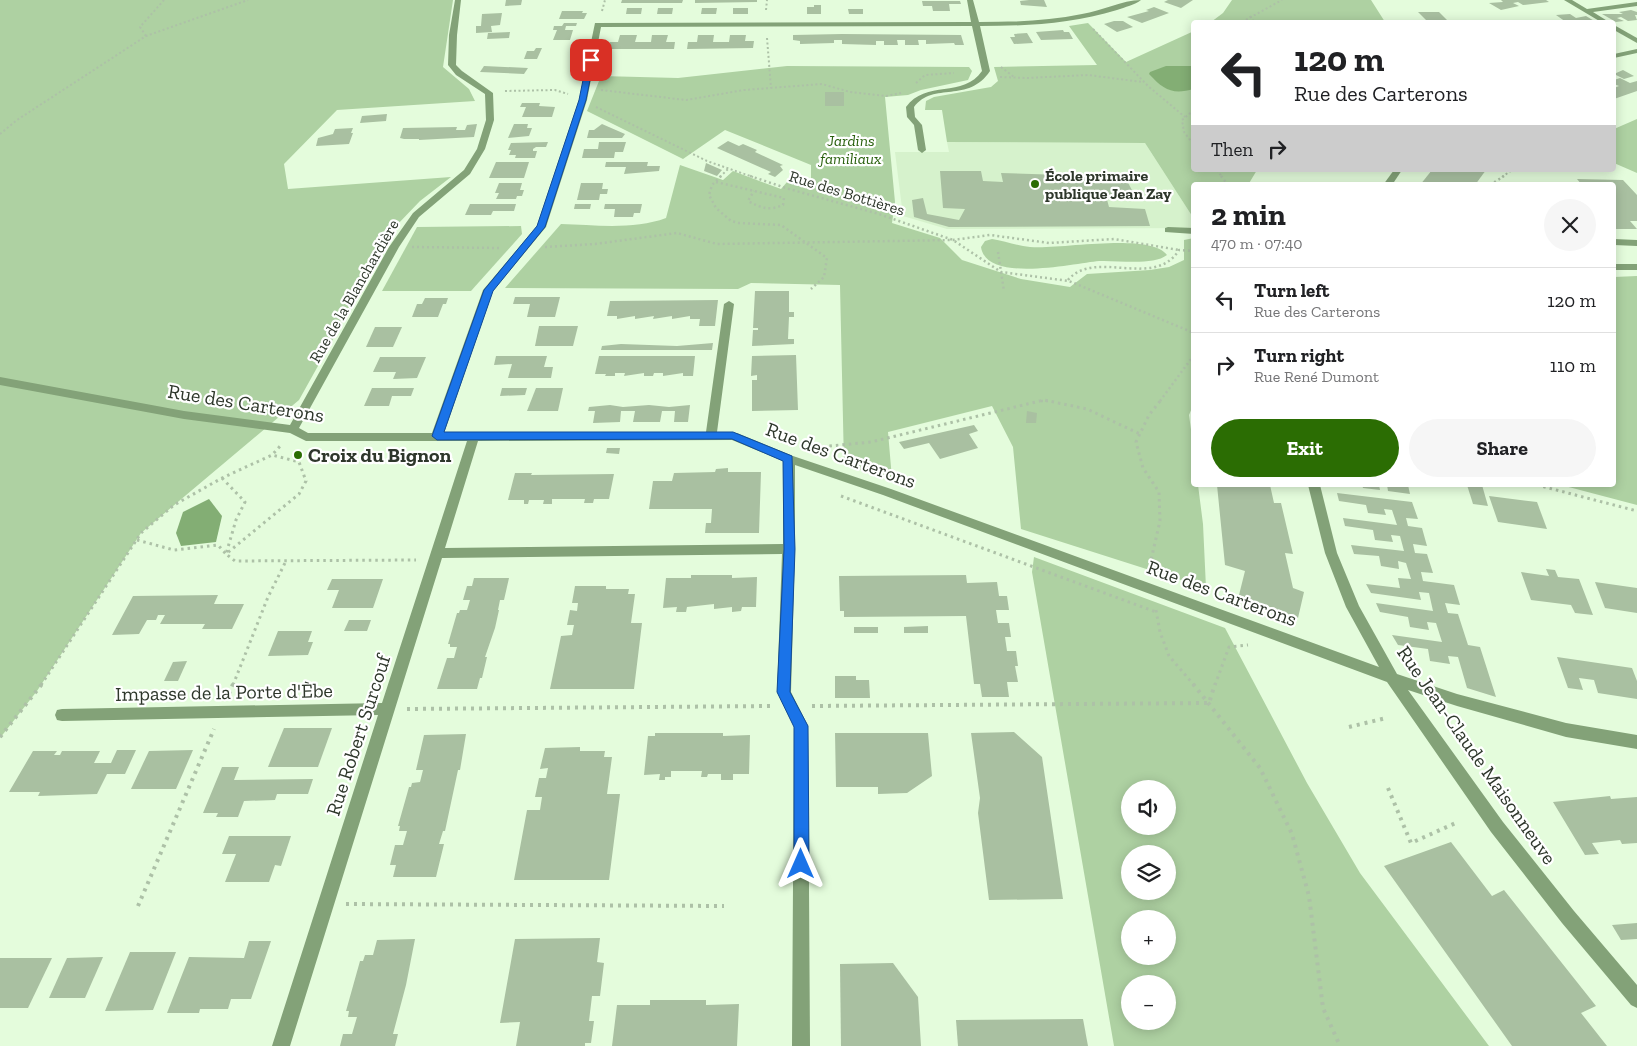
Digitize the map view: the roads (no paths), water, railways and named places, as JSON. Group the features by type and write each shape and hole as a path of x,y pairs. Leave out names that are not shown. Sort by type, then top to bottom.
{"street":[{"name":"Rue de la Blanchardière","path":"293,429 394,247 416,215 467,172 482,149 490,120 489,93 459,73 452,65 453,35 458,0"},
{"path":"922,150 918,125 911,117 910,107 918,98 929,94 963,88 977,82 986,71 974,25 970,0"},
{"path":"437,436 488,290 541,227 583,97 598,25 1024,24 1081,18 1138,0"},
{"path":"1567,0 1601,20"},
{"path":"1585,11 1637,4"},
{"path":"1616,29 1637,41"},
{"path":"1616,56 1637,51"},
{"path":"1168,230 1191,231"},
{"path":"1616,242 1637,243"},
{"path":"1616,268 1637,267"},
{"path":"711,435 729,304"},
{"name":"Rue des Carterons","path":"0,381 184,414 293,429 306,437 733,436 788,459 887,492 1152,588 1392,678 1457,700 1566,730 1637,742"},
{"name":"Rue Robert Surcouf","path":"281,1046 474,436"},
{"path":"788,459 789,549 784,692 801,726 801,1046"},
{"name":"Rue Jean-Claude Maisonneuve","path":"1314,487 1331,553 1354,607 1392,678 1497,827 1568,917 1637,999"},
{"path":"436,556 789,549"},
{"name":"Impasse de la Porte d'Èbe","path":"62,715 387,709"}],"place":[{"name":"École primaire publique Jean Zay","path":"1035,184"},
{"name":"Croix du Bignon","path":"298,455"}],"park label":[{"name":"Jardins familiaux","path":"851,149"}]}
